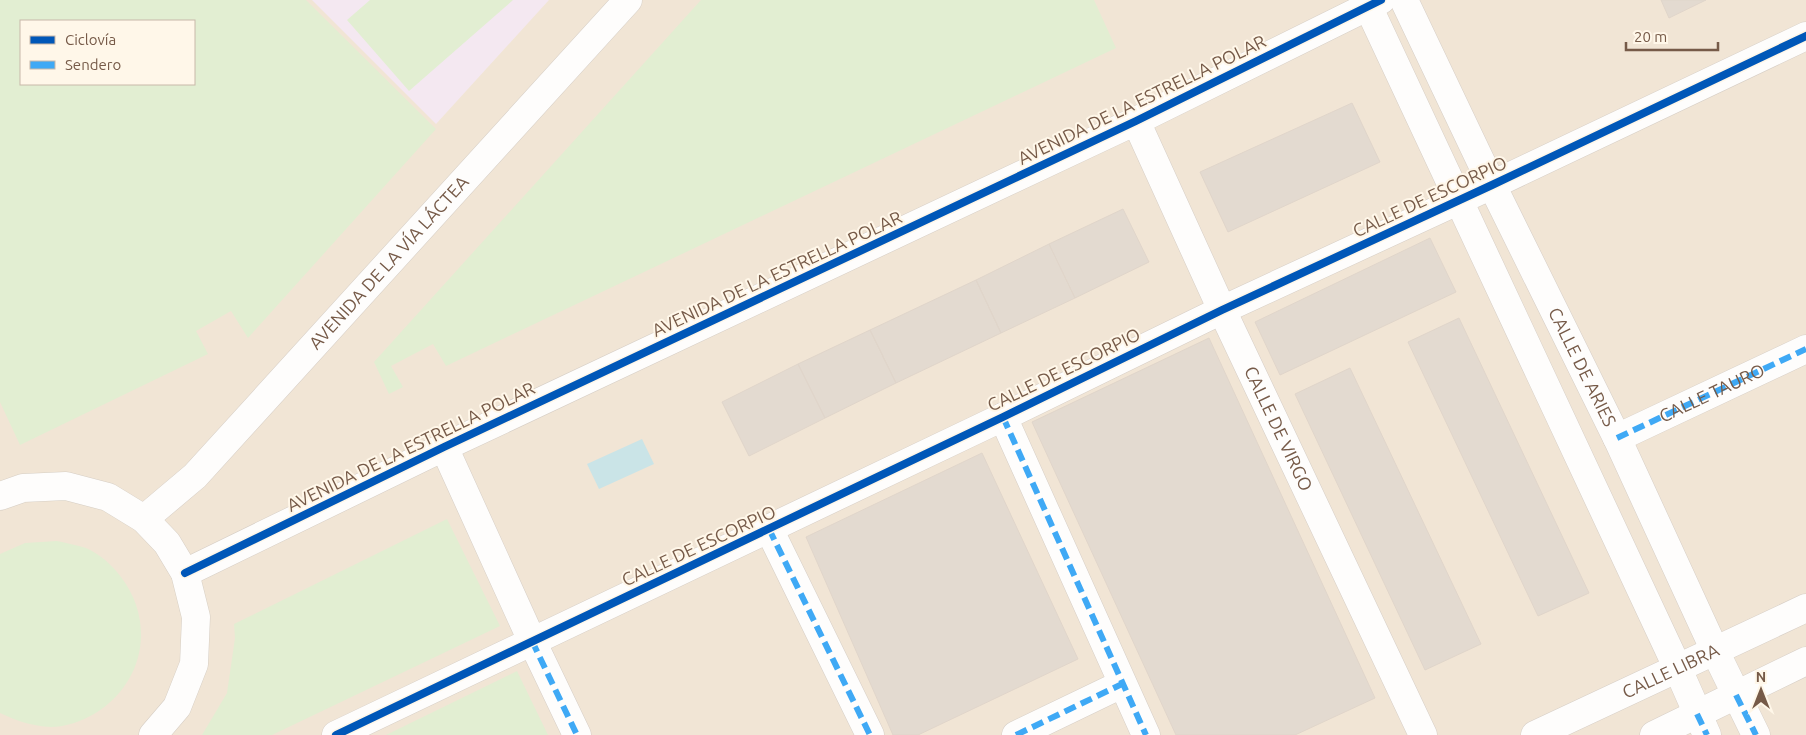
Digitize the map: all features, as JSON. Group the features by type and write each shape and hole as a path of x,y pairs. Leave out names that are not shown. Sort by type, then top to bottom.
{"street":[{"name":"AVENIDA DE LA VÍA LÁCTEA","path":"144,519 195,476 628,0"},
{"name":"CALLE DE ARIES","path":"1404,0 1492,185 1617,438 1715,651 1756,735"},
{"path":"1374,3 1458,200 1702,724"},
{"name":"AVENIDA DE LA ESTRELLA POLAR","path":"185,572 444,447 1136,121 1374,3"},
{"name":"CALLE DE ESCORPIO","path":"336,735 1003,417 1222,310 1492,185 1806,36"},
{"name":"CALLE DE VIRGO","path":"1136,121 1222,310 1423,735"},
{"name":"CALLE TAURO","path":"1617,438 1806,349"},
{"path":"1003,417 1146,735"},
{"path":"444,447 577,735"},
{"path":"0,496 23,488 66,486 108,497 144,519 167,543 185,572 196,617 194,664 177,707 153,735"},
{"path":"769,529 870,735"},
{"name":"CALLE LIBRA","path":"1534,735 1806,608"},
{"path":"1654,735 1702,724 1736,695 1806,661"},
{"path":"1016,735 1122,684"}],"shaded area":[{"path":"0,0 1806,0 1806,735 0,735"},
{"path":"312,0 549,0 436,124"}],"green space":[{"path":"0,0 306,0 436,129 248,338 231,311 196,331 208,354 20,445 0,402"},
{"path":"370,0 513,0 409,91 347,20"},
{"path":"701,0 1094,0 1116,48 446,366 433,344 391,366 403,387 389,394 374,362"},
{"path":"447,519 500,626 272,735 202,735 227,693 235,638 234,624"},
{"path":"57,541 91,550 114,568 132,595 139,614 141,633 134,670 124,686 111,701 84,719 68,725 51,727 25,723 0,713 0,554 25,543"},
{"path":"517,671 548,735 386,735"}],"water":[{"path":"642,439 654,464 599,489 587,464"}],"building":[{"path":"1661,0 1706,0 1669,18"},
{"path":"1352,103 1380,162 1228,232 1200,172"},
{"path":"1123,209 1149,262 1075,298 1049,244"},
{"path":"1430,238 1456,292 1280,375 1255,322"},
{"path":"1049,244 1075,298 1001,333 976,280"},
{"path":"976,280 1001,333 896,383 870,330"},
{"path":"1459,318 1589,593 1538,616 1408,342"},
{"path":"870,330 896,383 825,418 798,364"},
{"path":"1209,338 1375,698 1295,735 1176,735 1032,422"},
{"path":"798,364 825,418 749,456 722,402"},
{"path":"1350,368 1481,644 1425,670 1295,394"},
{"path":"982,453 1078,659 918,735 893,735 806,537"}],"marked path":[{"path":"1617,438 1806,349"},
{"path":"1003,417 1146,735"},
{"path":"769,529 870,735"},
{"path":"532,641 577,735"},
{"path":"1016,735 1122,684"},
{"path":"1736,695 1756,735"},
{"path":"1697,714 1707,735"}],"cycle path":[{"path":"185,573 444,447 1136,121 1381,0"},
{"path":"336,735 1003,417 1222,310 1492,185 1806,36"}]}
